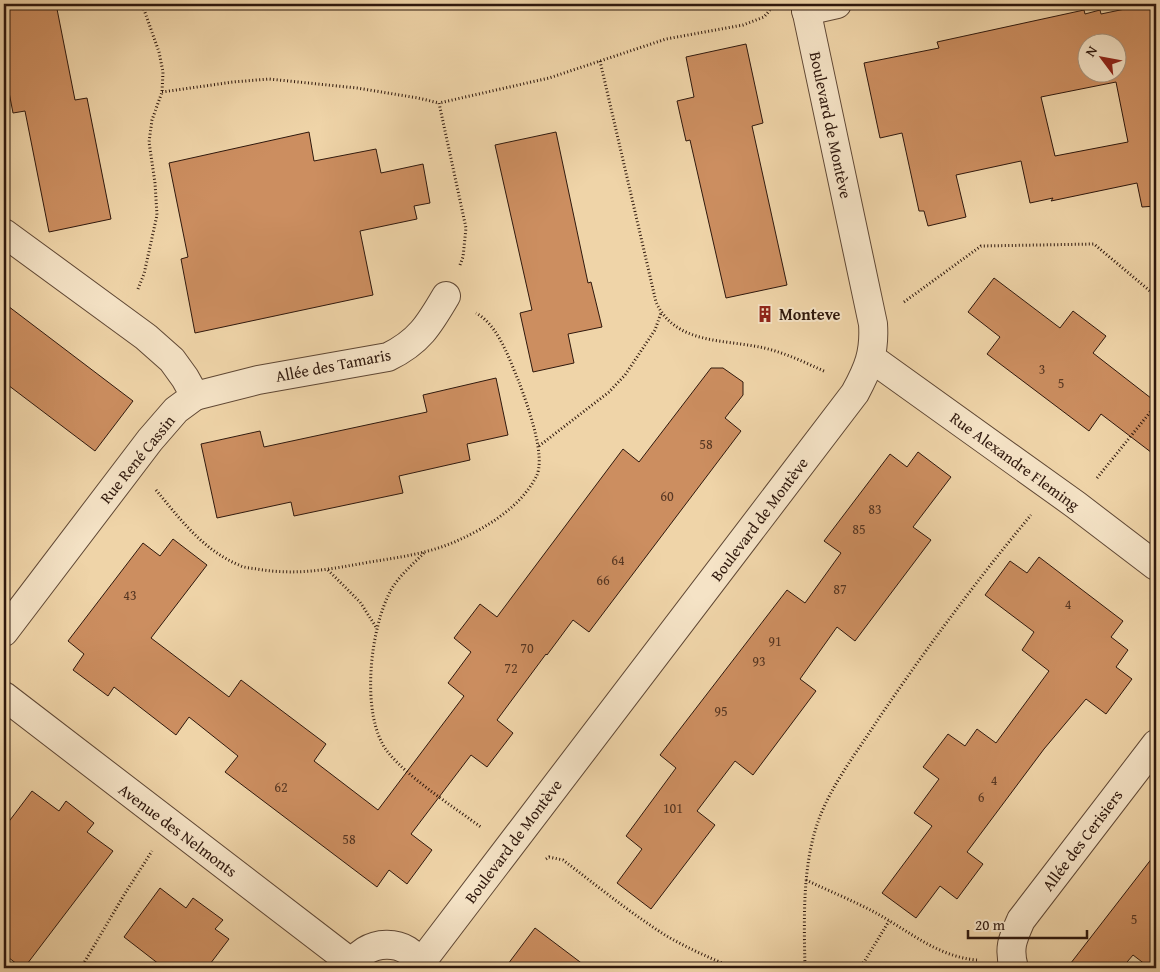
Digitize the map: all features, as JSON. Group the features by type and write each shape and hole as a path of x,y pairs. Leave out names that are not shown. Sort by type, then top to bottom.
{"street":[{"path":"806,7 838,4"},
{"name":"Boulevard de Montève","path":"421,966 855,393 866,373 874,342 873,324 806,7"},
{"path":"4,233 146,337 172,360 195,396"},
{"name":"Allée des Tamaris","path":"195,396 258,380 388,357 404,349 429,325 446,296"},
{"name":"Rue Alexandre Fleming","path":"871,358 1076,505 1156,566"},
{"name":"Rue René Cassin","path":"4,632 134,461 176,410 195,396"},
{"name":"Avenue des Nelmonts","path":"4,696 352,966 360,954 369,948 387,945 404,948 413,955 421,966"},
{"name":"Allée des Cerisiers","path":"1012,962 1012,940 1021,920 1156,744"}],"path":[{"path":"125,323 144,274 157,214 149,142 152,120 162,92 163,72 159,52 142,4"},
{"path":"162,92 268,79 357,88 439,103 550,78 666,39 743,25 764,17 775,4"},
{"path":"600,61 656,302 661,313 672,325 686,332 704,338 765,348 828,372 855,393"},
{"path":"134,461 184,525 199,540 240,566 273,572 328,570 424,553 460,540 493,522 522,495 536,477 540,463 539,446 504,344 482,317 446,296 463,257 466,228 439,103"},
{"path":"873,324 981,246 1094,244 1156,296"},
{"path":"539,446 609,392 625,375 646,346 655,330 661,313"},
{"path":"805,968 806,880 811,846 820,818 833,790 900,688 985,571 1033,512 1076,505 1156,405"},
{"path":"424,553 402,574 391,590 376,628 372,658 372,709 377,732 387,751 402,767 486,831"},
{"path":"328,570 360,602 376,628"},
{"path":"81,968 144,863 171,825"},
{"path":"541,862 549,857 563,860 665,935 698,953 734,968"},
{"path":"806,880 889,921 926,944 963,959 1012,962"},
{"path":"858,968 864,962 889,921"}],"building":[{"path":"4,4 56,4 75,100 87,98 111,219 49,232 25,111 13,113 4,66"},
{"path":"1156,4 1156,206 1142,207 1137,183 1051,201 1053,198 1030,203 1021,161 956,175 966,217 928,226 924,211 919,211 902,133 880,138 864,63 939,48 937,42 1084,10 1085,14 1100,10 1101,14","holes":["1116,82 1128,142 1055,156 1041,97"]},
{"path":"746,44 763,123 752,126 787,285 726,298 690,140 686,141 677,101 694,97 686,57"},
{"path":"309,132 314,161 376,149 381,173 423,164 430,203 414,206 417,219 360,231 373,295 195,333 181,259 188,257 169,163"},
{"path":"556,132 588,283 591,282 602,327 568,334 574,363 533,372 520,313 532,310 495,145"},
{"path":"994,278 1060,328 1073,311 1106,336 1093,353 1156,402 1156,456 1101,414 1089,431 987,354 1000,337 968,312"},
{"path":"4,303 133,401 95,451 4,382"},
{"path":"711,368 723,368 743,382 743,395 725,418 741,431 589,632 573,620 546,654 497,720 513,733 487,767 471,755 411,834 432,850 407,884 389,870 377,887 225,772 238,756 189,717 176,735 114,687 108,696 73,670 84,654 68,641 143,543 160,556 173,539 207,565 151,638 229,697 241,680 326,744 314,761 378,810 464,696 448,683 471,652 454,638 480,604 497,617 623,449 639,462"},
{"path":"496,378 508,435 467,444 470,460 399,476 403,493 294,516 291,502 217,518 201,444 260,431 264,447 427,412 423,395"},
{"path":"918,452 951,477 913,527 931,540 855,641 837,627 800,679 816,691 753,775 735,761 697,811 715,825 651,909 617,883 642,849 626,836 676,768 660,755 787,590 805,603 841,553 824,541 890,454 907,467"},
{"path":"1039,557 1123,621 1111,637 1128,650 1116,667 1132,679 1106,714 1086,699 1044,749 967,852 983,864 957,899 940,886 916,918 882,893 932,826 914,813 939,779 923,767 948,734 965,746 977,729 996,743 1049,671 1022,650 1034,632 985,595 1010,561 1027,573"},
{"path":"32,791 59,811 66,801 94,823 87,832 113,851 24,968 22,968 4,954 4,828"},
{"path":"1156,853 1156,968 1150,968 1133,955 1122,968 1067,968"},
{"path":"160,888 186,908 193,898 223,920 215,929 229,939 207,968 164,968 124,937"},
{"path":"535,928 588,968 505,968"}],"place":[{"name":"Monteve","path":"765,314"}]}
